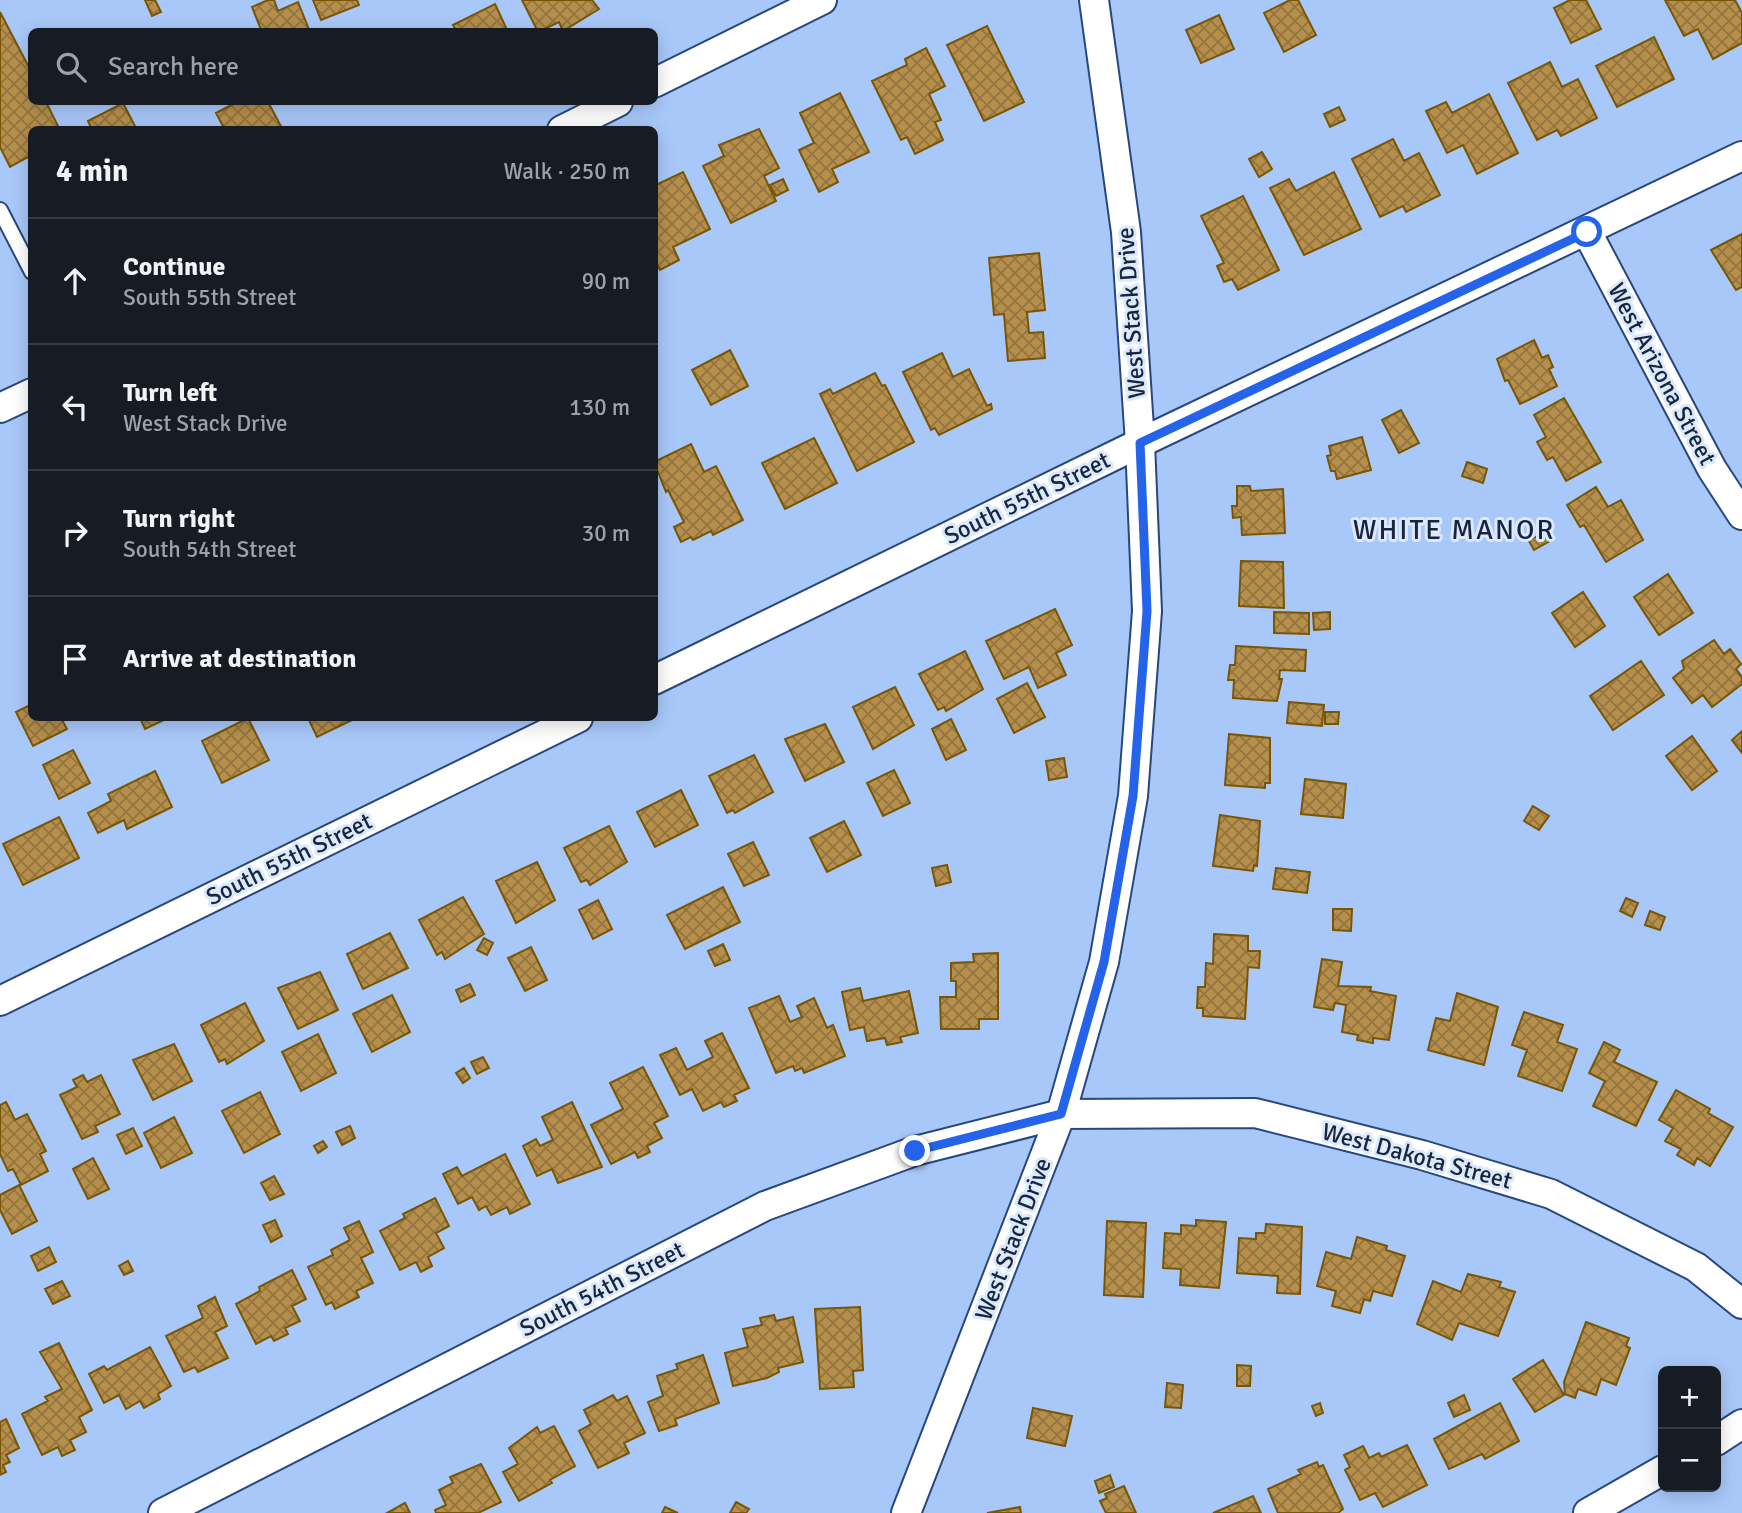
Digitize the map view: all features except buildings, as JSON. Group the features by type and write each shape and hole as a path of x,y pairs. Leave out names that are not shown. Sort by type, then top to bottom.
{"street":[{"path":"658,81 822,0"},
{"name":"West Stack Drive","path":"906,1513 1061,1114 1104,962 1133,796 1147,611 1140,443 1126,232 1094,0"},
{"path":"570,126 612,105"},
{"name":"South 55th Street","path":"658,678 1140,443 1742,156"},
{"name":"West Arizona Street","path":"1587,232 1712,469 1742,514"},
{"path":"0,408 28,395"},
{"name":"South 55th Street","path":"0,1001 572,721"},
{"name":"West Dakota Street","path":"1061,1114 1255,1113 1422,1155 1551,1194 1696,1267 1742,1304"},
{"name":"South 54th Street","path":"163,1513 765,1206 915,1151 1061,1114"},
{"path":"1721,1438 1742,1424"},
{"path":"1588,1513 1658,1473"}],"lane":[{"path":"0,210 28,264"}],"district":[{"name":"WHITE MANOR","path":"1454,529"}],"route":[{"path":"915,1151 1061,1114 1104,962 1133,796 1147,611 1140,443 1587,232"}]}
